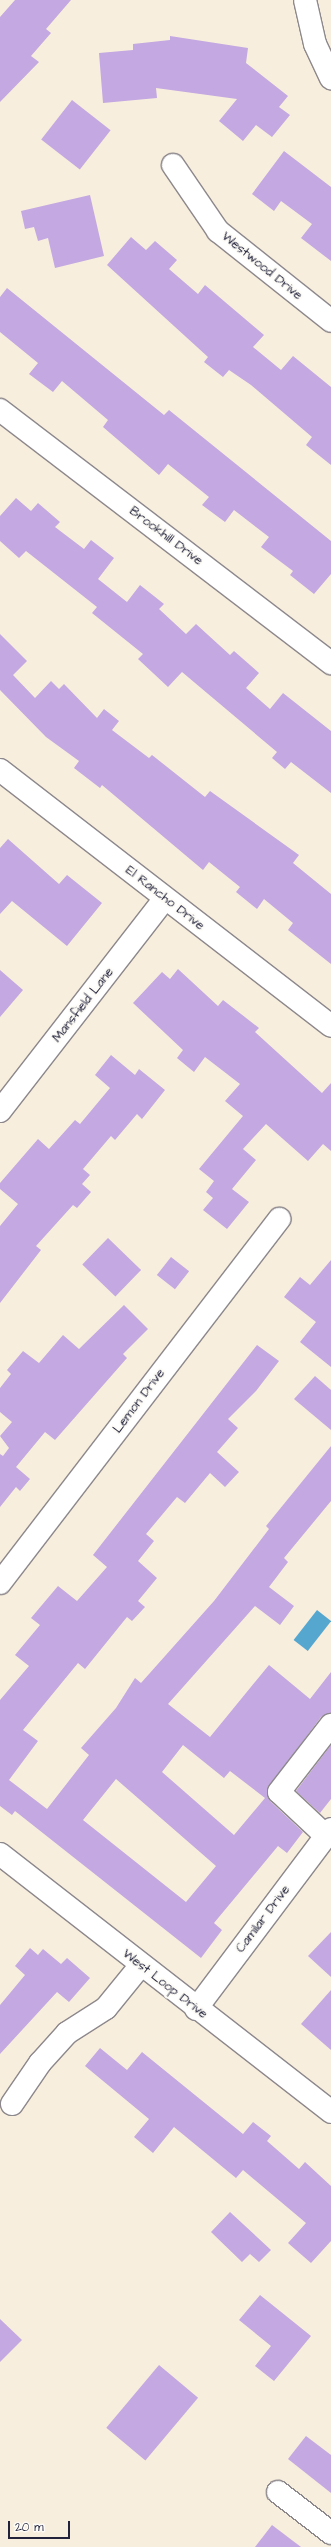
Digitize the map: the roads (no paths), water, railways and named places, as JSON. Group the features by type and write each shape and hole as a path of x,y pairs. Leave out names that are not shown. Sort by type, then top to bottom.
{"street":[{"path":"304,0 315,44 331,78"},
{"name":"Westwood Drive","path":"173,165 218,232 331,321"},
{"name":"Brookhill Drive","path":"0,410 331,663"},
{"name":"El Rancho Drive","path":"0,770 331,1026"},
{"name":"Mansfield Lane","path":"0,1111 165,898"},
{"name":"Lemon Drive","path":"0,1583 279,1219"},
{"path":"328,1833 279,1792 331,1725"},
{"name":"Camilar Drive","path":"196,2009 328,1833"},
{"name":"West Loop Drive","path":"0,1854 196,2009 331,2112"},
{"path":"12,2104 40,2063 67,2033 106,2008 141,1965"},
{"path":"278,2492 331,2533"}],"water":[{"path":"317,1610 331,1621 308,1651 294,1640"}]}
